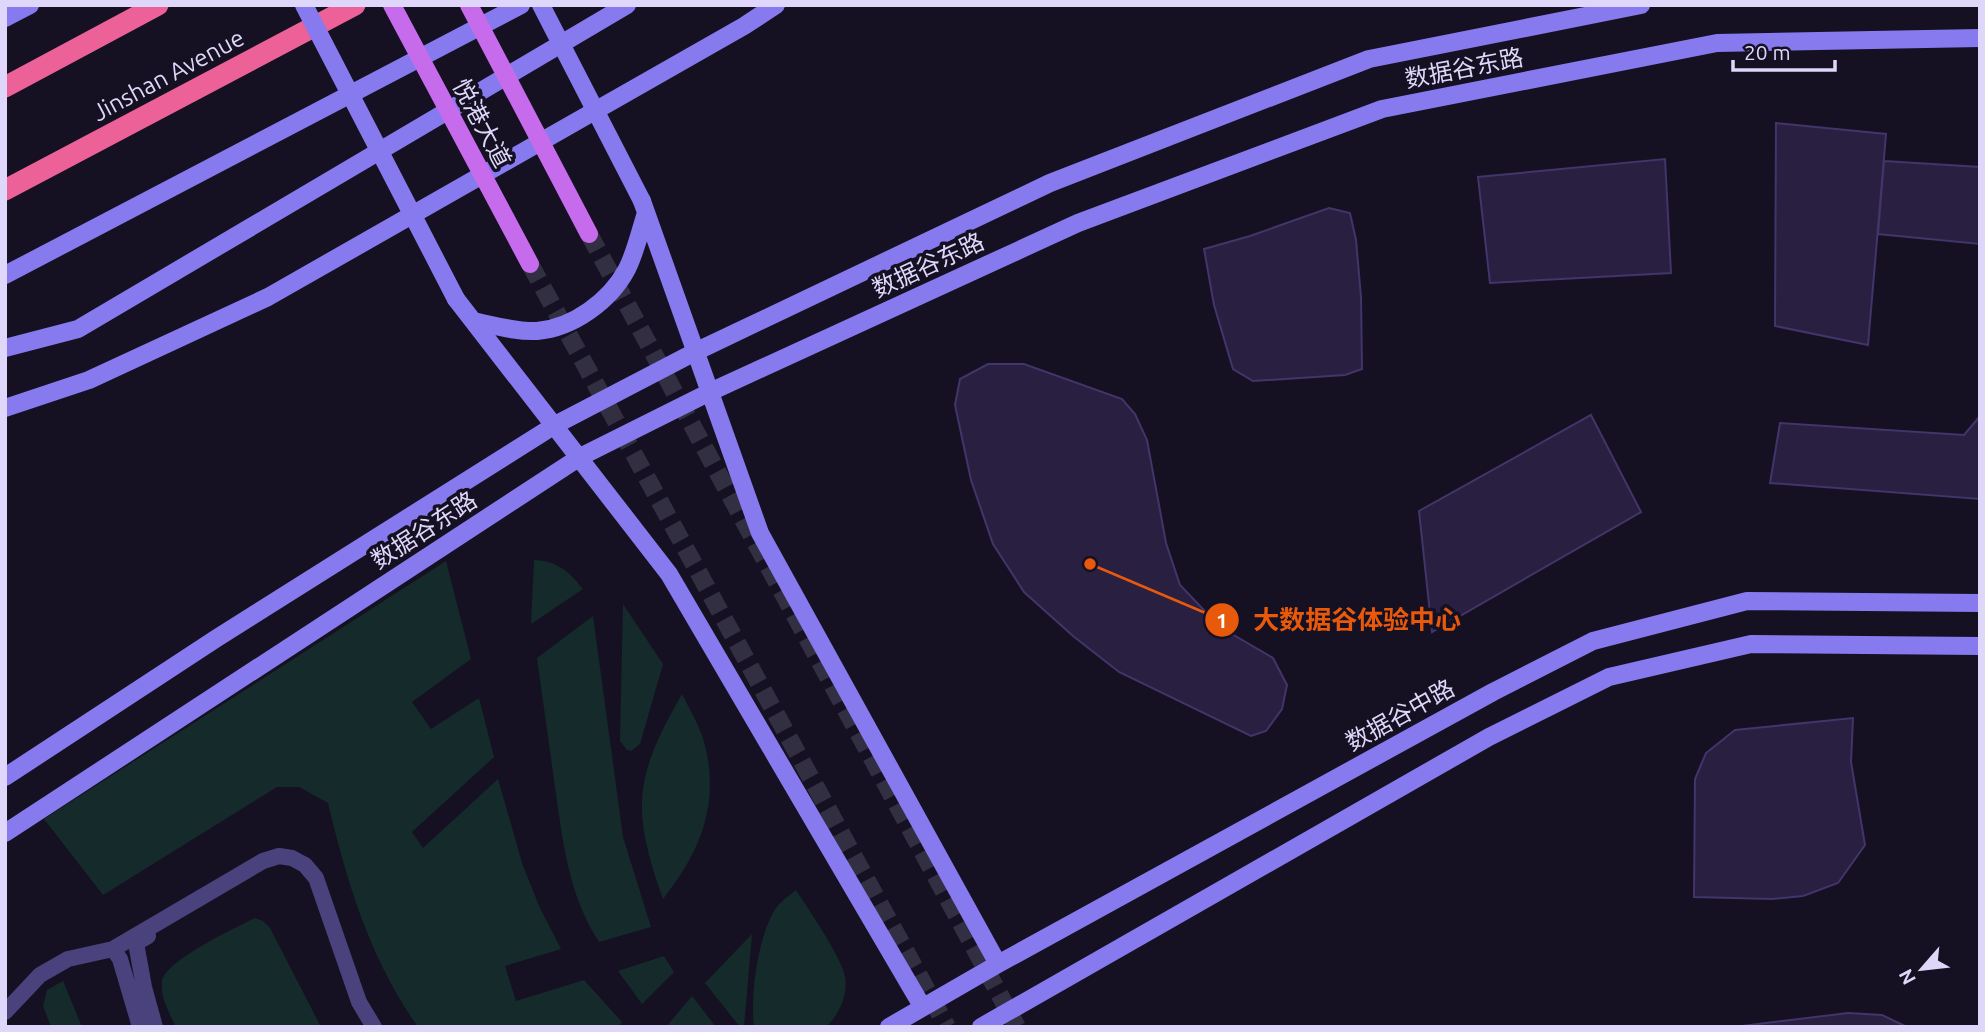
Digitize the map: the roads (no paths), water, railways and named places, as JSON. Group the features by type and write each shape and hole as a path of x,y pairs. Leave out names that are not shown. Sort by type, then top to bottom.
{"highway":[{"path":"5,86 158,5"},
{"name":"Jinshan Avenue","path":"5,190 355,5"}],"main road":[{"path":"5,18 30,5"},
{"path":"304,5 456,299 669,574 922,1006"},
{"name":"悦港大道","path":"392,5 530,264"},
{"name":"悦港大道","path":"470,5 589,234"},
{"path":"5,275 521,5"},
{"path":"541,5 644,207 760,533 998,964"},
{"path":"5,348 78,330 627,5"},
{"path":"5,408 89,380 268,297 733,33 776,5"},
{"name":"数据谷东路","path":"5,777 217,638 555,425 695,352 1050,183 1369,59 1641,5"},
{"name":"数据谷东路","path":"5,833 580,457 710,392 1078,223 1382,109 1717,43 1980,38"},
{"path":"473,321 535,331 557,327 598,304 626,270 644,207"},
{"name":"数据谷中路","path":"890,1027 922,1006 1493,692 1593,641 1747,601 1980,603"},
{"path":"981,1027 1489,737 1609,677 1751,644 1980,646"}],"lane":[{"path":"5,1012 40,975 59,964 68,959 113,949 250,868 279,856 292,858 305,865 316,878 359,1002 373,1027"},
{"path":"155,1027 144,988 136,943 275,863 299,870 310,890 332,957 365,1027"},
{"path":"113,949 120,959 140,1027"}],"tunnel":[{"path":"589,234 1017,1027"},
{"path":"530,264 947,1027"}],"place":[{"name":"大数据谷体验中心","path":"1090,564"}]}
